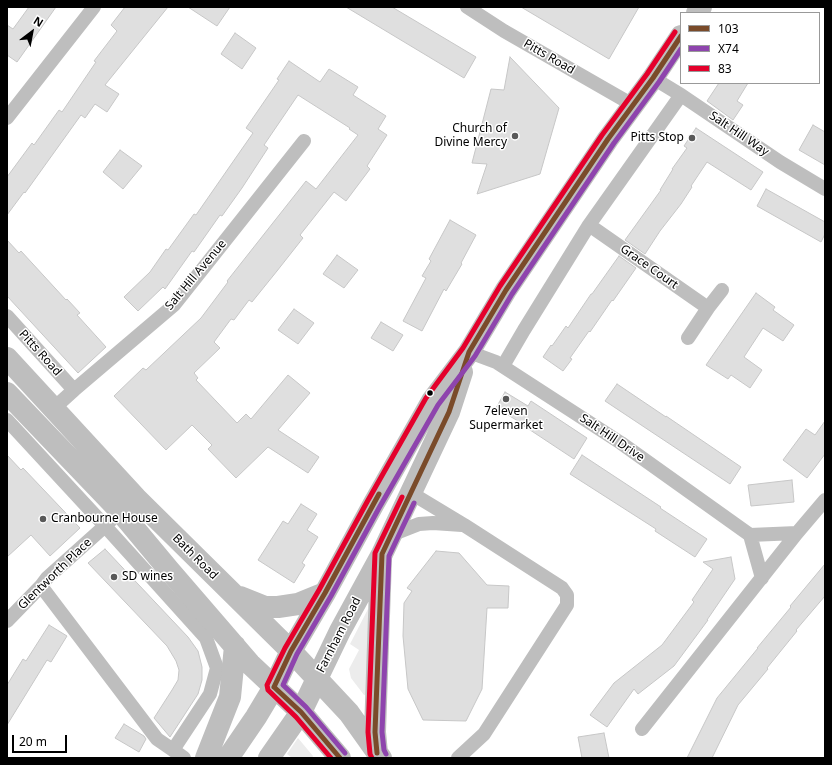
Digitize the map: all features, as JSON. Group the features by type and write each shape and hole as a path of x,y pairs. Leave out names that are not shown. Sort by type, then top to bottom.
{"main road":[{"name":"Farnham Road","path":"228,758 256,717 274,687 291,651 432,401 469,352 506,290 608,139 653,78 680,38"},
{"name":"Farnham Road","path":"269,758 301,712 340,630 386,544 449,412 469,352"},
{"name":"Bath Road","path":"7,358 136,498 291,651 349,713 379,756"},
{"path":"7,393 112,518 235,646 250,664 301,712 340,758"},
{"path":"379,756 375,732 386,544"},
{"path":"217,579 236,595 265,606 278,607 298,604 325,593"},
{"path":"206,758 230,697 235,646"}],"street":[{"path":"7,118 94,7"},
{"name":"Pitts Road","path":"467,7 504,31 633,105"},
{"name":"Salt Hill Way","path":"653,78 681,95 780,162 825,189"},
{"path":"503,366 589,225 681,95"},
{"name":"Salt Hill Avenue","path":"54,409 74,390 174,305 304,141"},
{"name":"Grace Court","path":"589,225 708,308"},
{"path":"688,338 722,290"},
{"name":"Pitts Road","path":"7,316 74,390"},
{"name":"Salt Hill Drive","path":"469,352 503,366 621,443 750,535"},
{"path":"7,420 112,518 206,638 218,668 210,694 178,754 158,739 41,586"},
{"path":"411,493 562,588 567,595 566,605 484,734 458,758"},
{"path":"642,728 825,500"},
{"name":"Glentworth Place","path":"7,621 47,578 112,518"},
{"path":"386,544 419,524 433,523 464,525"},
{"path":"762,578 750,535 797,533"}],"shaded area":[{"path":"368,609 368,694 364,695 351,678 349,669 359,650 350,644"},
{"path":"298,738 313,756 312,758 292,758 287,754"}],"building":[{"path":"29,7 56,7 17,62 7,55 7,25 13,29"},
{"path":"125,7 168,7 105,85 119,94 107,112 95,104 85,118 81,115 25,193 24,192 7,215 7,177 32,143 34,145 59,110 62,112 96,62 94,61 117,31 111,25"},
{"path":"188,7 230,7 217,26"},
{"path":"346,7 392,7 476,57 464,78"},
{"path":"521,7 639,7 609,59"},
{"path":"235,33 256,48 242,69 221,54"},
{"name":"Church of Divine Mercy","path":"510,57 559,108 540,174 477,194 487,164 472,163 491,89 504,90"},
{"path":"289,61 320,82 329,69 358,87 353,95 386,116 378,129 387,135 367,166 370,169 346,201 334,192 300,235 303,238 277,271 252,302 249,300 234,320 231,319 214,342 220,348 194,373 198,378 196,380 237,423 246,414 251,419 288,375 310,393 278,430 319,457 308,473 268,447 236,478 208,449 212,445 192,425 166,450 114,396 143,368 146,370 201,318 228,282 227,281 306,181 316,189 358,135 349,129 350,128 298,95 264,145 268,148 242,188 222,216 220,215 194,252 192,251 165,289 163,287 138,311 124,297 150,272 194,214 196,215 253,133 246,128 279,80 277,79"},
{"path":"718,84 747,84 737,101 743,105 733,120 707,101"},
{"path":"813,125 825,132 825,165 799,150"},
{"path":"696,128 763,172 751,190 707,162 681,204 660,231 645,254 625,240 661,190 672,169 687,148 684,146"},
{"path":"120,150 142,166 123,189 103,172"},
{"path":"766,189 825,222 825,234 821,242 757,206"},
{"path":"450,220 476,235 461,263 462,264 446,291 444,289 422,331 403,321 426,278 422,276 431,261 429,259"},
{"path":"7,240 19,253 21,251 80,313 77,315 106,347 78,373 7,296"},
{"path":"337,255 358,270 344,288 323,274"},
{"path":"619,256 636,268 590,332 589,331 570,358 572,359 563,371 543,357 566,326 568,328"},
{"path":"756,293 775,307 773,310 794,325 783,341 763,328 744,357 762,370 750,388 731,375 728,379 706,365"},
{"path":"294,309 314,323 298,344 278,330"},
{"path":"381,322 403,335 393,351 371,338"},
{"path":"617,384 741,467 730,484 605,401"},
{"path":"505,392 528,406 531,401 587,438 574,459 496,408"},
{"path":"825,421 825,454 807,478 783,460 806,429 815,435"},
{"name":"Cranbourne House","path":"7,455 21,470 23,468 80,528 50,556 31,535 7,557"},
{"path":"582,455 707,539 695,557 655,531 656,529 570,474"},
{"path":"792,480 794,502 751,506 748,485"},
{"path":"301,504 317,514 307,530 318,537 302,563 305,565 294,583 258,560 283,521 288,524"},
{"path":"105,549 188,637 198,651 202,667 202,680 198,694 170,737 154,718 178,680 179,670 176,661 167,646 88,563"},
{"path":"436,551 459,553 487,585 509,586 508,608 487,608 482,689 466,721 423,720 408,689 403,636 404,603 412,591 407,588"},
{"path":"731,557 735,579 708,620 674,666 638,694 634,689 607,727 590,715 614,683 662,645 694,602 692,600 713,569 703,562"},
{"path":"825,564 825,596 796,630 797,631 767,668 768,669 738,705 712,758 687,758 717,698"},
{"path":"49,625 67,636 51,662 47,660 7,725 7,685 23,659 26,661"},
{"path":"124,724 144,736 146,739 139,752 115,738"},
{"path":"604,733 609,758 582,758 578,737"}],"transit line":[{"name":"83","path":"331,758 296,717 268,690 267,685 285,648 426,398 463,348 500,286 602,135 647,74 675,32"},
{"name":"103","path":"377,753 375,732 382,554 449,412 469,352 506,290 608,139 653,78 680,38"},
{"name":"X74","path":"345,753 306,707 283,685 297,654 438,405 475,356 512,294 614,143 659,82 680,50"},
{"name":"103","path":"274,687 291,651 325,593 379,494"},
{"name":"83","path":"372,758 370,754 368,732 375,553 402,497"},
{"name":"X74","path":"386,754 384,750 382,732 389,556 414,503"},
{"name":"103","path":"274,687 301,712 340,758"}],"place":[{"name":"Church of Divine Mercy","path":"515,136"},
{"name":"Pitts Stop","path":"692,138"},
{"name":"7eleven Supermarket","path":"506,399"},
{"name":"Cranbourne House","path":"43,519"},
{"name":"SD wines","path":"114,577"}]}
